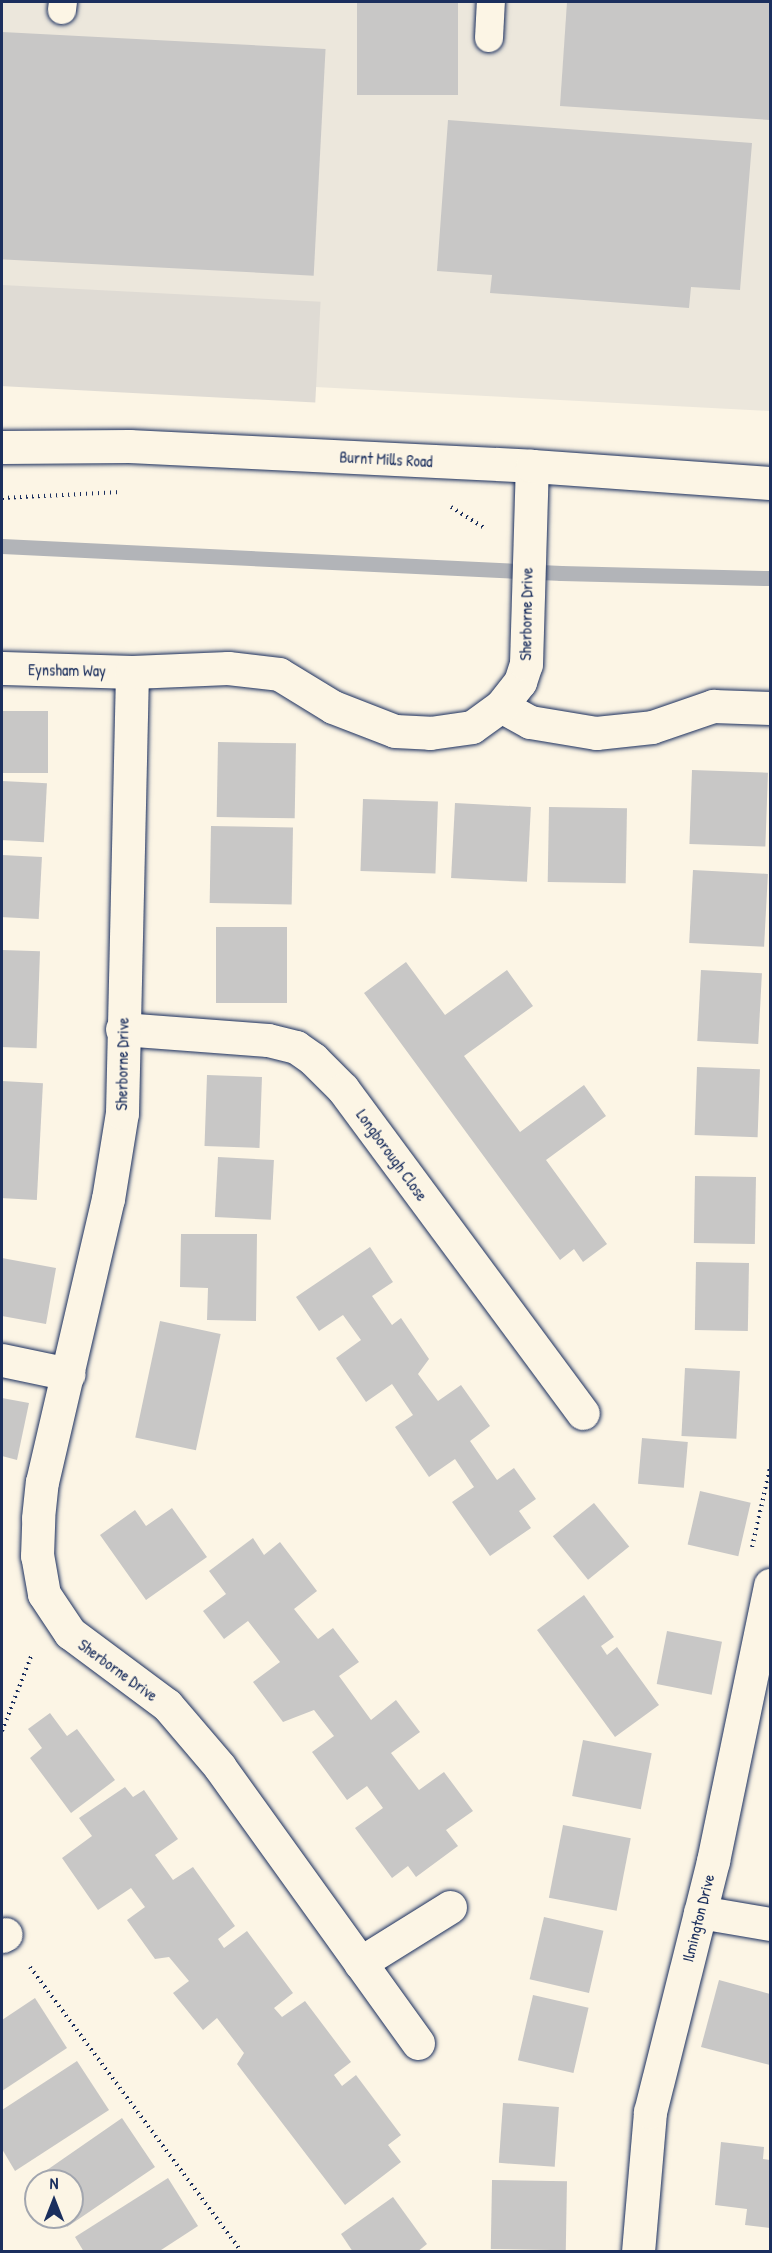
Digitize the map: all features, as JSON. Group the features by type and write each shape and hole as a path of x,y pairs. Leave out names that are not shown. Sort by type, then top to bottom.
{"street":[{"name":"Burnt Mills Road","path":"2,447 129,446 532,466 771,483"},
{"name":"Sherborne Drive","path":"418,2043 205,1749 167,1706 70,1634 44,1594 37,1556 38,1518 42,1482 108,1199 122,1113 122,1029 132,672 228,668 279,674 333,707 395,731 430,733 472,727 501,706 520,682 526,664 527,544 532,466"},
{"name":"Eynsham Way","path":"2,668 132,672"},
{"path":"501,706 530,722 596,733 652,727 713,706 771,708"},
{"name":"Longborough Close","path":"122,1029 268,1040 296,1047 314,1059 343,1089 583,1413"},
{"path":"2,1360 69,1374"},
{"name":"Ilmington Drive","path":"638,2252 650,2112 700,1912 771,1585"},
{"path":"360,1963 450,1907"},
{"path":"700,1912 771,1924"}],"lane":[{"path":"489,38 491,2"}],"path":[{"path":"2,498 131,492"},
{"path":"444,504 483,524 488,532"},
{"path":"4,1935 242,2252"}],"shaded area":[{"path":"2,2 770,2 770,411 163,379 2,348"},
{"path":"2,285 321,302 315,403 2,386"}],"building":[{"path":"357,2 458,2 458,95 357,95"},
{"path":"567,2 770,2 770,120 560,106"},
{"path":"2,32 326,49 314,276 2,259"},
{"path":"448,120 752,143 740,290 691,287 689,308 490,293 492,275 437,271"},
{"path":"2,711 48,711 48,773 2,773"},
{"path":"218,742 296,743 295,818 217,817"},
{"path":"692,770 768,773 765,847 689,844"},
{"path":"2,781 47,783 44,842 2,840"},
{"path":"363,799 438,802 435,874 360,871"},
{"path":"455,803 531,807 527,882 451,878"},
{"path":"549,807 627,808 626,883 548,882"},
{"path":"211,826 293,827 292,904 210,903"},
{"path":"2,855 42,857 39,919 2,917"},
{"path":"693,870 768,874 764,947 689,943"},
{"path":"216,927 287,927 287,1003 216,1003"},
{"path":"2,950 40,951 37,1048 2,1047"},
{"path":"406,962 445,1015 507,970 533,1006 464,1056 520,1132 584,1085 606,1116 546,1160 607,1244 583,1262 574,1249 560,1260 364,993"},
{"path":"701,970 762,973 758,1044 697,1041"},
{"path":"697,1067 760,1069 758,1137 695,1135"},
{"path":"207,1075 262,1077 259,1148 205,1146"},
{"path":"2,1081 43,1083 37,1200 2,1198"},
{"path":"218,1157 274,1160 271,1220 215,1217"},
{"path":"695,1176 756,1177 755,1244 694,1243"},
{"path":"181,1234 257,1234 256,1321 207,1320 208,1288 180,1287"},
{"path":"370,1247 393,1282 372,1296 392,1325 401,1318 429,1359 418,1374 438,1401 461,1385 490,1426 470,1441 497,1480 514,1468 536,1499 519,1511 531,1528 490,1556 452,1502 474,1487 455,1459 429,1477 395,1427 413,1415 392,1384 366,1402 336,1358 361,1340 343,1315 319,1331 296,1297"},
{"path":"2,1258 56,1268 46,1324 2,1316"},
{"path":"696,1262 749,1263 748,1331 695,1330"},
{"path":"160,1321 221,1334 196,1450 135,1437"},
{"path":"685,1368 740,1371 736,1439 681,1436"},
{"path":"2,1398 29,1403 17,1460 2,1456"},
{"path":"642,1438 688,1442 684,1488 638,1484"},
{"path":"700,1491 751,1503 738,1556 688,1545"},
{"path":"594,1503 629,1547 588,1580 553,1536"},
{"path":"172,1508 207,1557 146,1600 100,1535 135,1510 146,1526"},
{"path":"253,1538 264,1555 280,1542 317,1591 294,1609 318,1639 333,1628 359,1662 339,1676 371,1720 396,1700 420,1732 391,1753 419,1790 444,1772 473,1811 446,1830 458,1846 416,1877 408,1866 392,1878 355,1828 383,1808 367,1786 347,1800 312,1752 334,1736 314,1710 283,1722 253,1682 280,1662 248,1621 224,1639 203,1611 226,1594 209,1571"},
{"path":"584,1595 614,1637 601,1646 607,1655 617,1647 659,1705 615,1737 537,1630"},
{"path":"667,1631 722,1642 712,1695 657,1684"},
{"path":"50,1713 67,1736 77,1729 115,1780 71,1813 30,1758 42,1748 28,1729"},
{"path":"583,1740 652,1753 641,1809 572,1796"},
{"path":"125,1787 133,1797 144,1790 178,1839 155,1855 173,1880 193,1867 235,1926 218,1939 224,1948 247,1931 293,1993 274,2008 282,2017 305,2001 351,2062 334,2075 342,2086 356,2075 401,2135 388,2145 401,2162 345,2205 237,2064 244,2053 217,2018 203,2030 173,1993 189,1981 169,1957 155,1959 127,1920 145,1907 131,1888 98,1910 62,1858 92,1836 79,1818"},
{"path":"563,1825 631,1838 617,1911 549,1898"},
{"path":"544,1917 603,1931 589,1993 530,1979"},
{"path":"719,1980 770,1994 770,2065 701,2047"},
{"path":"533,1995 589,2008 573,2073 518,2060"},
{"path":"35,1998 67,2048 2,2091 2,2020"},
{"path":"77,2061 109,2110 15,2171 2,2149 2,2110"},
{"path":"503,2103 559,2107 555,2167 499,2163"},
{"path":"122,2118 155,2167 84,2215 84,2169 48,2169"},
{"path":"721,2142 764,2147 763,2159 770,2160 770,2228 745,2225 747,2209 715,2205"},
{"path":"168,2178 198,2226 158,2252 84,2252 75,2237"},
{"path":"492,2180 567,2181 566,2250 491,2249"},
{"path":"393,2197 427,2244 417,2252 353,2252 341,2234"}],"waterway":[{"path":"2,546 561,573 770,578"}]}
